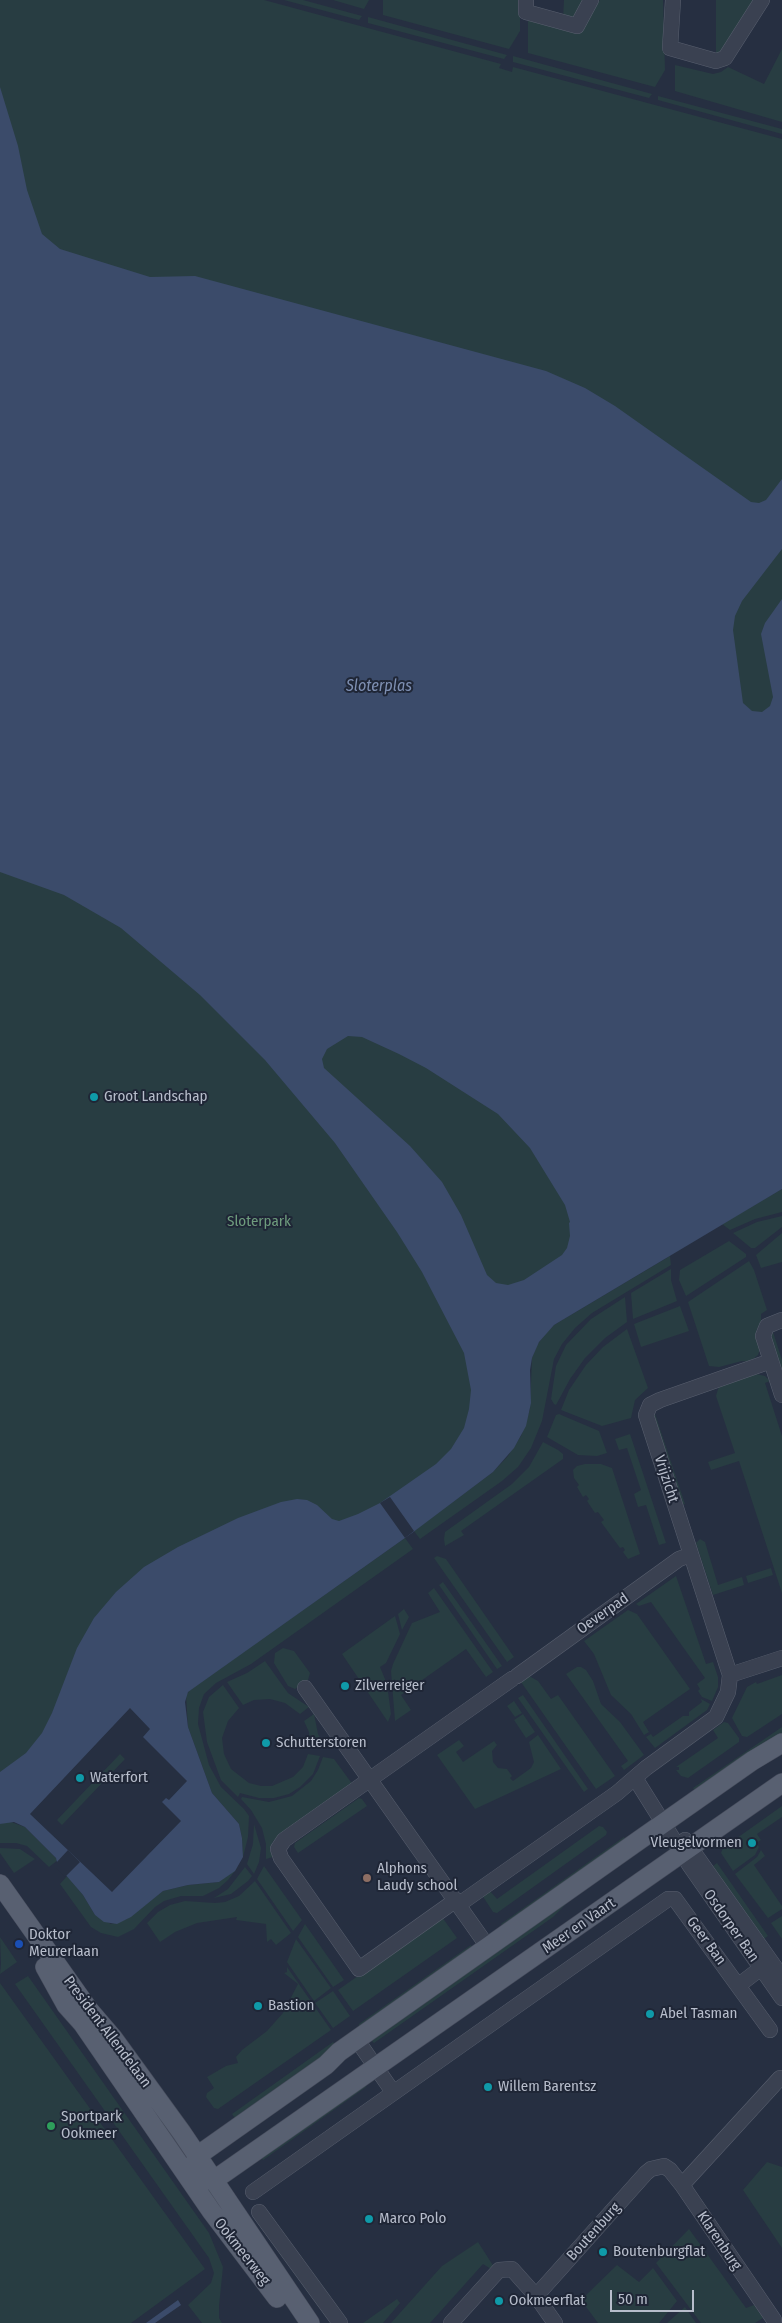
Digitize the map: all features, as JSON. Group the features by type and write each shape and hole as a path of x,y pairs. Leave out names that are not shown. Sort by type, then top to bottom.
{"main road":[{"path":"214,2180 190,2180 197,2156 326,2065 339,2052 752,1761 782,1743"},
{"name":"Meer en Vaart","path":"214,2180 512,1970 565,1937 782,1783"},
{"name":"President Allendelaan","path":"0,1884 88,2010 113,2038 214,2180"},
{"name":"President Allendelaan","path":"0,1904 47,1969 66,2005 83,2024 190,2180"},
{"name":"Ookmeerweg","path":"190,2180 296,2323"},
{"name":"Ookmeerweg","path":"214,2180 310,2323"}],"street":[{"path":"526,0 526,12 577,26 592,0"},
{"path":"672,0 670,48 716,61 725,58 762,0"},
{"path":"782,1320 772,1323 764,1330 763,1336 782,1395"},
{"name":"Vrijzicht","path":"730,1675 647,1423 647,1409 660,1400 771,1361"},
{"name":"Oeverpad","path":"457,1903 358,1969 281,1858 278,1849 284,1840 679,1559 690,1555"},
{"path":"457,1903 610,1798 716,1717 728,1692 730,1675 782,1658"},
{"path":"305,1688 488,1947"},
{"path":"635,1778 665,1823"},
{"name":"Osdorper Ban","path":"665,1823 680,1834 687,1850 766,1965 782,1998"},
{"name":"Geer Ban","path":"672,1897 739,1985 770,2030"},
{"name":"Meer en Vaart","path":"253,2192 672,1897"},
{"path":"739,1985 766,1965"},
{"name":"Osdorper Ban","path":"766,1965 782,1977"},
{"path":"357,2040 393,2092"},
{"path":"682,2185 780,2078"},
{"name":"Klarenburg","path":"651,2169 664,2166 682,2185 775,2319"},
{"name":"Boutenburg","path":"536,2296 651,2169"},
{"path":"259,2212 340,2323"},
{"path":"451,2323 499,2270 512,2269 536,2296 555,2323"}],"green space":[{"path":"0,0 264,0 501,64 499,68 512,72 513,67 782,139 782,754 0,241"},
{"path":"284,0 303,0 362,16 359,20"},
{"path":"333,0 369,0 364,9"},
{"path":"383,0 520,0 520,31 509,49 383,15"},
{"path":"564,0 589,0 574,23 563,19"},
{"path":"600,0 663,0 665,70 655,87 528,53 528,20 579,32"},
{"path":"716,0 756,0 727,50 716,55"},
{"path":"368,17 507,55 504,59 368,23"},
{"path":"782,49 782,122 675,91 675,65 713,74 721,72 728,67 764,84"},
{"path":"513,56 652,94 649,98 513,62"},
{"path":"658,96 782,129 782,134 658,100"},
{"name":"Sloterpark","path":"0,831 376,975 639,1231 484,1350 459,1471 0,1791"},
{"path":"782,1189 782,1212 755,1219 730,1230 722,1224"},
{"path":"782,1216 782,1227 755,1248 751,1248 733,1233 757,1222"},
{"path":"782,1233 782,1262 761,1268 756,1255"},
{"path":"729,1241 746,1254 746,1257 686,1296 679,1280 680,1270"},
{"path":"670,1256 671,1265 592,1313 575,1328 562,1344 554,1359 542,1421 531,1448 518,1467 502,1481 420,1539 414,1531 493,1472 508,1456 521,1436 530,1409 532,1358 537,1345 545,1334 554,1325"},
{"path":"749,1261 754,1270 767,1310 761,1314 761,1321 756,1332 760,1349 758,1355 750,1362 742,1361 719,1367 709,1366 688,1302"},
{"path":"671,1269 671,1280 677,1301 633,1319 631,1293"},
{"path":"625,1297 627,1322 605,1338 585,1358 570,1379 556,1405 554,1404 551,1399 556,1366 566,1345 591,1319"},
{"path":"680,1306 689,1331 641,1347 634,1324"},
{"path":"627,1329 648,1388 635,1400 631,1418 602,1426 561,1410 569,1390 586,1365 603,1347"},
{"path":"773,1332 782,1360 782,1373 771,1338"},
{"path":"756,1374 765,1376 770,1381 765,1383 782,1436 782,1593 739,1461 711,1470 708,1462 735,1453 716,1396 718,1389 721,1385"},
{"path":"654,1411 685,1504 681,1505 653,1420"},
{"path":"559,1414 599,1431 607,1453 597,1456 578,1455 547,1437 556,1415"},
{"path":"630,1434 666,1543 659,1545 646,1505 638,1507 634,1494 641,1490 627,1448 619,1450 615,1439"},
{"path":"543,1442 563,1454 563,1459 461,1531 464,1535 445,1546 445,1532 512,1484 529,1467"},
{"path":"601,1464 612,1468 640,1554 628,1559 623,1552 625,1550 623,1547 620,1548 601,1522 604,1520 598,1512 595,1513 587,1501 589,1499 586,1495 583,1497 577,1487 579,1485 574,1478 573,1470 577,1466"},
{"path":"405,1538 413,1549 251,1664 216,1683 204,1694 199,1708 198,1724 209,1765 221,1787 249,1816 248,1837 243,1857 239,1824 212,1793 188,1727 186,1695 190,1690"},
{"path":"700,1539 705,1542 718,1585 742,1577 744,1585 713,1595 696,1543"},
{"path":"437,1556 446,1559 514,1657 507,1662 434,1558"},
{"path":"771,1568 773,1575 748,1583 746,1576"},
{"path":"676,1576 706,1664 713,1662 718,1677 718,1687 712,1701 702,1697 698,1691 700,1689 697,1684 705,1678 651,1602 639,1606 636,1604"},
{"path":"443,1582 502,1666 497,1669 439,1585"},
{"path":"434,1588 493,1672 486,1677 466,1649 401,1695 411,1710 395,1721 391,1671 393,1664 412,1623 440,1612 428,1593"},
{"path":"404,1609 409,1617 402,1630 398,1614"},
{"path":"628,1610 637,1614 690,1689 643,1722 649,1732 644,1735 631,1714 611,1695 594,1654 584,1641"},
{"path":"395,1616 400,1634 386,1663 380,1667 387,1684 391,1714 388,1722 342,1654"},
{"path":"283,1648 294,1651 310,1673 308,1680 295,1689 288,1686 274,1663 275,1653"},
{"path":"265,1661 288,1693 309,1707 300,1714 285,1703 270,1699 254,1700 243,1705 227,1682 247,1673"},
{"path":"577,1667 586,1670 593,1681 601,1704 620,1722 644,1755 624,1770 621,1766 628,1761 566,1674"},
{"path":"782,1675 782,1714 747,1737 742,1736 732,1718 747,1687 756,1682 757,1684"},
{"path":"529,1676 538,1681 551,1699 558,1695 615,1776 596,1789 521,1682"},
{"path":"223,1685 239,1708 228,1721 222,1738 224,1754 231,1769 249,1783 272,1786 293,1777 303,1767 308,1754 320,1756 313,1774 300,1787 289,1794 274,1798 259,1798 240,1793 238,1797 221,1780 207,1742 203,1712 209,1697"},
{"path":"523,1695 588,1789 584,1792 518,1698"},
{"path":"701,1699 710,1704 707,1710 655,1748 646,1737 651,1734 653,1737 683,1716 689,1716 689,1712 702,1702"},
{"path":"514,1701 522,1713 515,1717 507,1706"},
{"path":"314,1714 318,1734 325,1746 322,1748 310,1746 309,1732 304,1721"},
{"path":"523,1714 535,1732 526,1738 514,1720"},
{"path":"724,1722 728,1723 739,1738 739,1742 688,1778 681,1776 676,1770 679,1770 679,1767 676,1767 718,1738 713,1730"},
{"path":"782,1727 782,1736 696,1792 693,1788"},
{"path":"538,1735 561,1769 475,1809 437,1755 459,1740 464,1746 456,1752 463,1762 494,1741 497,1745 492,1751 493,1762 498,1768 507,1769 513,1781 531,1768 534,1762 529,1742"},
{"path":"120,1754 125,1759 62,1825 57,1820"},
{"path":"323,1757 334,1759 353,1785 273,1841 270,1849 273,1857 266,1859 266,1844 262,1828 251,1810 241,1799 242,1797 269,1802 292,1796 311,1781"},
{"path":"359,1798 367,1806 298,1853 294,1847 295,1843"},
{"path":"782,1806 782,1817 757,1834 761,1840 756,1843 759,1847 755,1855 733,1871 721,1853 723,1848"},
{"path":"8,1821 25,1827 58,1860 49,1867 27,1846 16,1843 0,1843 0,1824"},
{"path":"254,1824 261,1848 259,1862 254,1874 247,1864 253,1844"},
{"path":"599,1826 603,1827 607,1832 606,1835 497,1913 493,1912 482,1895 489,1890 497,1899"},
{"path":"624,1837 629,1844 506,1931 501,1924"},
{"path":"0,1848 20,1849 35,1859 14,1873 0,1853"},
{"path":"761,1850 765,1856 754,1865 782,1906 782,1909 768,1918 735,1874 757,1857"},
{"path":"717,1863 768,1936 762,1940 754,1924 713,1866"},
{"path":"264,1866 302,1920 293,1931 257,1879"},
{"path":"238,1867 219,1888 203,1896 181,1896 164,1901 155,1907 134,1929 118,1937 101,1933 91,1927 60,1884 67,1876 83,1895 95,1915 111,1924 127,1919 163,1891 188,1885 219,1882"},
{"path":"245,1867 252,1876 248,1881 231,1894 214,1898 228,1889"},
{"path":"255,1881 291,1933 276,1945 271,1939 267,1942 266,1924 236,1920 237,1917 197,1923 175,1932 160,1942 147,1923 158,1912 170,1905 185,1901 225,1902 239,1896"},
{"path":"574,1896 553,1917 374,2043 371,2040"},
{"path":"782,1916 782,1939 771,1923"},
{"path":"442,1917 457,1938 353,2011 338,1990"},
{"path":"305,1924 344,1980 333,1987 298,1937"},
{"path":"0,1937 17,1962 0,1974 1,1964"},
{"path":"296,1939 331,1988 314,2001 287,1962"},
{"path":"471,1945 476,1952 358,2029 359,2024"},
{"path":"287,1967 331,2030 218,2109 214,2108 206,2097 207,2093 214,2088 207,2077 226,2066 238,2063 236,2057 242,2050 267,2031 283,2013 298,1984 284,1973 287,1972"},
{"path":"28,1976 209,2233 223,2267 219,2306 219,2318 222,2323 202,2323 188,2305 211,2283 214,2273 209,2258 15,1984"},
{"name":"Sportpark Ookmeer","path":"0,1983 205,2269 131,2323 0,2323"},
{"path":"333,1991 350,2016 333,2028 315,2003"},
{"path":"333,2042 339,2049 237,2121 232,2114"},
{"path":"361,2080 366,2087 263,2160 259,2154"},
{"path":"767,2162 782,2167 782,2248 743,2190"},
{"path":"689,2229 746,2308 754,2305 763,2318 755,2323 701,2323 656,2263"},
{"path":"478,2242 494,2267 491,2269 483,2264 430,2323 391,2323 442,2266"},
{"path":"617,2265 639,2282 653,2268 677,2301 659,2323 598,2323 581,2300"},
{"path":"397,2299 400,2303 383,2323 363,2323"},
{"path":"685,2307 696,2323 667,2323"}],"water":[{"name":"Sloterplas","path":"0,87 18,146 27,190 42,234 60,249 150,277 195,276 546,371 585,388 615,406 751,502 759,503 766,500 782,479 782,549 742,601 735,616 733,630 743,703 752,711 762,712 770,706 773,697 761,634 765,623 782,599 782,1189 554,1325 539,1342 532,1358 530,1370 531,1403 526,1426 514,1448 493,1472 412,1533 188,1692 185,1702 188,1727 212,1793 239,1824 243,1857 235,1871 219,1882 188,1885 163,1891 131,1917 117,1924 104,1922 95,1915 83,1895 58,1866 56,1858 25,1827 14,1822 0,1824 0,1772 26,1753 42,1733 52,1713 77,1648 94,1618 116,1592 144,1567 178,1547 238,1518 281,1502 297,1499 307,1500 317,1505 332,1519 339,1521 380,1503 436,1464 451,1449 464,1428 471,1390 464,1353 422,1272 397,1232 335,1143 265,1060 200,995 121,928 64,895 0,872","holes":["348,1036 362,1037 426,1068 498,1114 530,1148 565,1205 570,1222 570,1236 567,1248 562,1255 524,1280 508,1285 496,1283 487,1275 461,1215 442,1182 410,1146 324,1068 322,1059 327,1049","130,1708 150,1729 143,1737 187,1781 169,1800 166,1798 162,1802 181,1821 112,1892 30,1814"]},
{"path":"178,2300 181,2305 155,2323 146,2323"}],"pier":[{"path":"390,1497 414,1531 405,1538 380,1503"},
{"path":"68,1850 80,1862 65,1877 56,1868 56,1863"}],"place":[{"name":"Groot Landschap","path":"94,1097"},
{"name":"Zilverreiger","path":"345,1686"},
{"name":"Schutterstoren","path":"266,1743"},
{"name":"Waterfort","path":"80,1778"},
{"name":"Vleugelvormen","path":"752,1843"},
{"name":"Alphons Laudy school","path":"367,1878"},
{"name":"Doktor Meurerlaan","path":"19,1944"},
{"name":"Bastion","path":"258,2006"},
{"name":"Abel Tasman","path":"650,2014"},
{"name":"Willem Barentsz","path":"488,2087"},
{"name":"Sportpark Ookmeer","path":"51,2126"},
{"name":"Marco Polo","path":"369,2219"},
{"name":"Boutenburgflat","path":"603,2252"},
{"name":"Ookmeerflat","path":"499,2301"}]}
